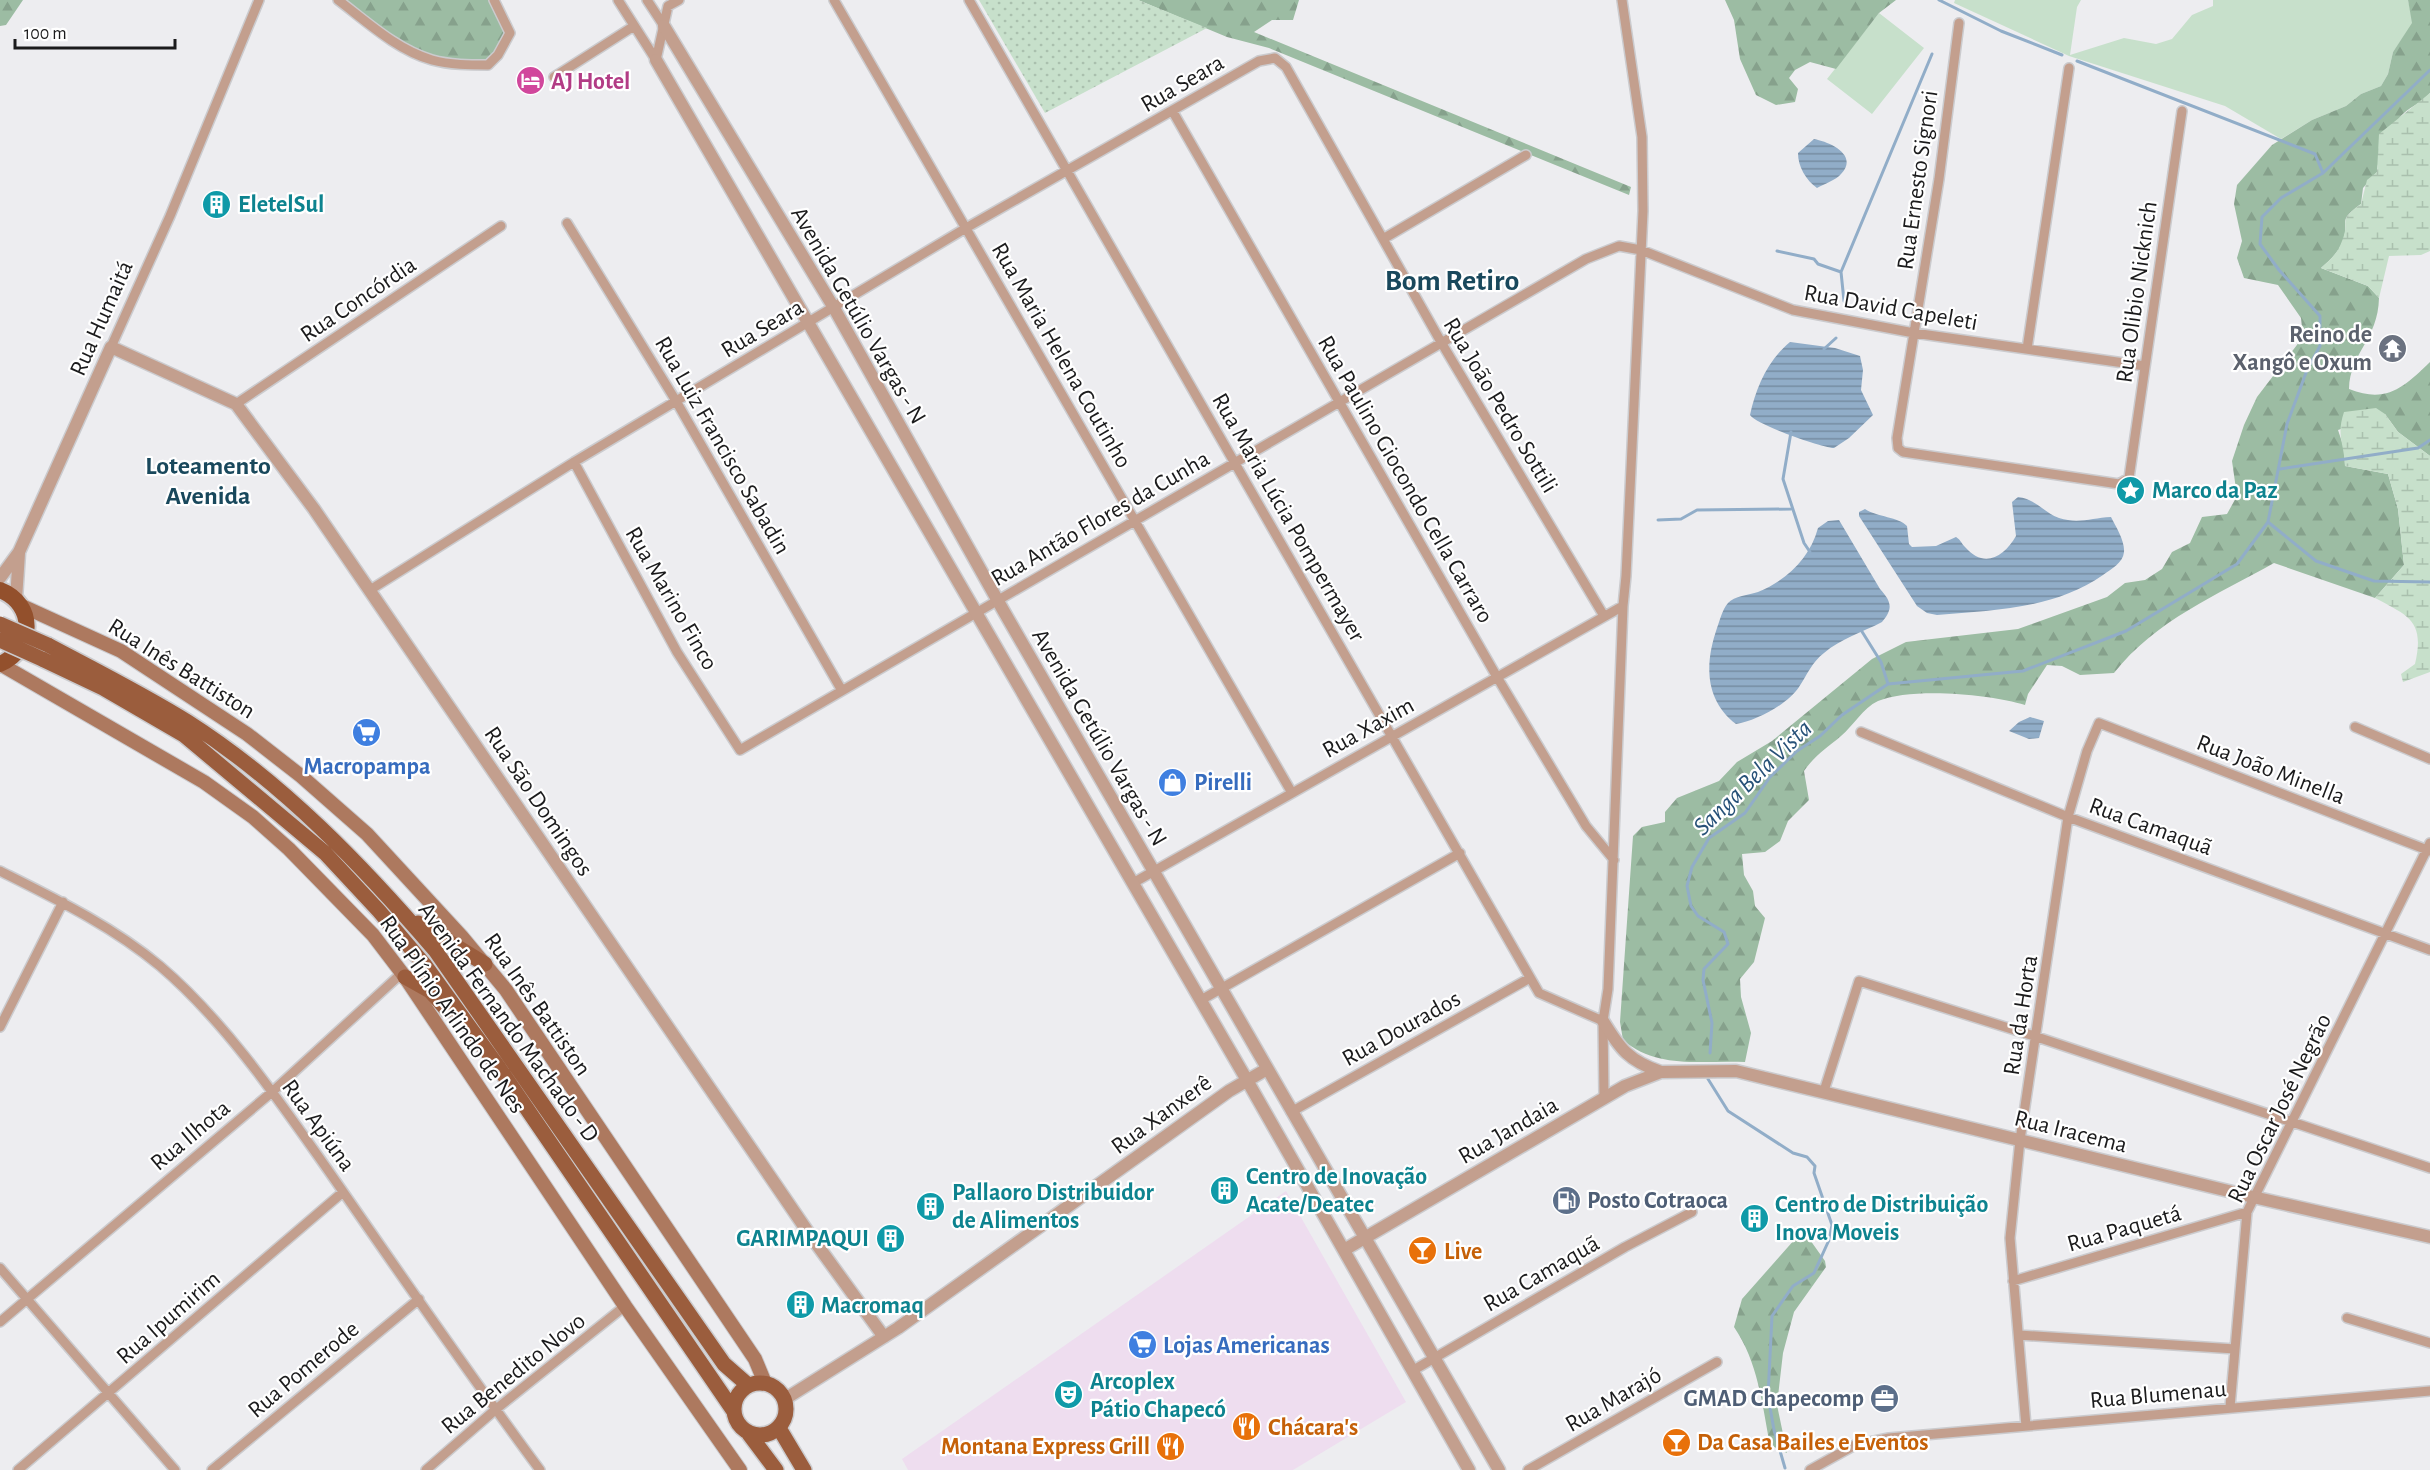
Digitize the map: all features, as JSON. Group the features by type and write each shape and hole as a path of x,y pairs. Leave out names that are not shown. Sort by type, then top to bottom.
{"highway":[{"path":"0,590 18,602 27,626 25,641 15,655 0,664"}],"main road":[{"name":"Rua Inês Battiston","path":"18,602 121,651 247,734 335,804 367,834 506,990 755,1359 765,1383"},
{"name":"Avenida Fernando Machado - D","path":"0,624 184,735 326,853 424,964 499,1068 733,1410"},
{"name":"Avenida Fernando Machado - D","path":"0,640 45,652 179,717 264,779 334,841 435,950 724,1364 748,1385"},
{"name":"Rua Plínio Arlindo de Nes","path":"0,664 204,782 254,817 290,849 373,935 403,975 625,1306 740,1470"},
{"path":"405,915 485,964"},
{"path":"403,975 430,991 461,1026 479,1053 499,1068"},
{"path":"750,1434 765,1435 779,1428 786,1413 784,1400 774,1386 765,1383 748,1385 737,1395 733,1410 738,1424 750,1434 776,1470"},
{"path":"779,1428 804,1470"}],"street":[{"name":"Rua Humaitá","path":"0,578 19,552 111,347 219,100 227,73 259,0"},
{"path":"338,0 384,36 432,60 467,65 488,65 498,55 510,33 494,0"},
{"path":"618,0 656,60"},
{"path":"648,0 664,26"},
{"path":"656,60 668,6 679,0"},
{"name":"Rua Maria Helena Coutinho","path":"834,0 1292,793"},
{"name":"Rua Maria Lúcia Pompermayer","path":"969,0 1539,993 1604,1022"},
{"path":"1604,1097 1604,1022 1608,989 1623,606 1641,250 1642,137 1622,0"},
{"name":"Rua Ernesto Signori","path":"1959,23 1939,178 1897,438 1898,448 1910,453 2119,484 2128,478"},
{"path":"554,77 634,26"},
{"name":"Avenida Getúlio Vargas - N","path":"664,26 834,308 998,601 1499,1470"},
{"name":"Rua Seara","path":"370,591 574,462 966,228 1258,62 1275,58"},
{"name":"Rua João Pedro Sottili","path":"1275,58 1286,68 1441,342 1604,616"},
{"name":"Avenida Getúlio Vargas - N","path":"656,60 1201,1000 1469,1470"},
{"path":"2027,349 2069,68"},
{"name":"Rua Olibio Nicknich","path":"2128,478 2182,111"},
{"name":"Rua Paulino Giocondo Cella Carraro","path":"1173,112 1497,677 1586,826 1614,860"},
{"path":"1383,239 1526,155"},
{"name":"Rua Luiz Francisco Sabadin","path":"567,223 676,401 841,689"},
{"name":"Rua Concórdia","path":"236,404 501,226"},
{"name":"Rua Antão Flores da Cunha","path":"740,750 841,689 998,601 1235,461 1587,259 1619,246 1641,250"},
{"name":"Rua David Capeleti","path":"1641,250 1793,310 1914,333 2145,366"},
{"name":"Rua São Domingos","path":"111,347 236,404 370,591 796,1216 884,1337"},
{"name":"Rua Marino Finco","path":"574,462 677,652 740,750"},
{"name":"Rua Humaitá","path":"18,602 19,552"},
{"name":"Rua Xaxim","path":"1133,883 1623,606"},
{"name":"Rua da Horta","path":"2026,1426 2010,1238 2020,1140 2068,816 2087,750 2099,723"},
{"name":"Rua João Minella","path":"2099,723 2429,848"},
{"path":"2355,727 2430,759"},
{"name":"Rua Camaquã","path":"1861,732 2068,816 2430,950"},
{"name":"Rua Oscar José Negrão","path":"2230,1407 2247,1212 2429,848"},
{"path":"1201,1000 1460,854"},
{"name":"Rua Apiúna","path":"0,872 63,902 126,939 161,967 198,1002 272,1092 495,1410 540,1470"},
{"path":"0,1027 63,902"},
{"name":"Rua Ilhota","path":"0,1322 272,1092 403,975"},
{"name":"Rua Dourados","path":"1291,1112 1530,978"},
{"path":"1824,1091 1859,981 2037,1037 2430,1168"},
{"path":"1604,1022 1618,1047 1640,1065 1660,1072"},
{"name":"Rua Xanxerê","path":"784,1400 884,1337 1246,1080 1267,1069"},
{"name":"Rua Iracema","path":"1702,1070 1736,1071 1824,1091 2253,1197 2430,1237"},
{"name":"Rua Jandaia","path":"1344,1250 1604,1097 1660,1072 1702,1070"},
{"path":"1308,1188 1325,1186 1348,1210"},
{"name":"Rua Ipumirim","path":"18,1470 343,1192"},
{"name":"Rua Camaquã","path":"1412,1371 1625,1247 1692,1212"},
{"name":"Rua Paquetá","path":"2013,1281 2247,1212"},
{"path":"0,1268 175,1470"},
{"name":"Rua Pomerode","path":"212,1470 419,1299"},
{"name":"Rua Benedito Novo","path":"426,1470 495,1410 625,1306"},
{"path":"2347,1318 2430,1343"},
{"path":"2019,1335 2235,1349"},
{"name":"Rua Marajó","path":"1528,1470 1717,1362"},
{"name":"Rua Blumenau","path":"1810,1470 1855,1445 1888,1438 2430,1391"}],"shaded area":[{"path":"1286,1191 1406,1402 1293,1470 908,1470 902,1459"}],"green space":[{"path":"0,0 23,0 6,25 0,26"},
{"path":"338,0 494,0 510,33 488,65 432,60 384,36"},
{"path":"979,0 1138,0 1207,28 1045,113"},
{"path":"1138,0 1299,0 1293,20 1272,20 1254,32 1631,187 1629,195 1269,48 1227,37"},
{"path":"1725,0 1896,0 1879,13 1836,69 1810,62 1795,70 1789,78 1798,89 1795,102 1776,105 1756,95 1740,59 1734,20"},
{"path":"1955,0 2081,0 2077,7 2070,55 2124,38 2156,44 2172,39 2192,15 2213,6 2213,0 2408,0 2413,23 2393,52 2388,74 2381,86 2361,94 2346,106 2312,120 2281,139 2225,106 2069,56 1954,3"},
{"path":"2408,0 2430,0 2430,93 2404,113 2395,124 2383,150 2377,172 2363,188 2361,204 2346,218 2345,234 2341,245 2334,256 2321,268 2368,286 2379,298 2374,325 2354,365 2349,389 2374,395 2384,394 2412,379 2430,362 2430,456 2398,432 2385,414 2338,430 2344,448 2345,466 2388,474 2398,509 2404,565 2375,598 2274,563 2168,623 2131,654 2114,673 2080,675 2062,666 2047,665 2028,694 2025,705 1972,695 1930,693 1892,697 1873,704 1808,765 1804,771 1809,800 1788,821 1780,841 1765,852 1742,854 1744,875 1753,891 1755,906 1765,918 1754,962 1740,979 1741,997 1751,1033 1745,1062 1666,1060 1651,1056 1623,1040 1620,1022 1633,836 1642,827 1665,822 1665,812 1677,798 1719,781 1737,762 1772,741 1872,659 1906,642 2018,629 2107,597 2125,583 2145,580 2162,569 2172,552 2190,543 2202,517 2227,514 2237,496 2232,461 2244,425 2257,397 2303,337 2301,318 2278,285 2244,278 2237,258 2242,241 2234,204 2237,185 2272,145 2312,120 2346,106 2361,94 2381,86 2388,74 2393,52 2412,23"},
{"path":"1879,13 1924,48 1872,114 1827,79"},
{"path":"2430,93 2430,251 2421,255 2389,256 2379,298 2368,286 2321,268 2338,249 2344,234 2346,218 2361,204 2367,180 2377,172 2379,134"},
{"path":"2376,408 2385,414 2398,432 2430,456 2430,672 2403,682 2401,674 2415,664 2418,650 2416,629 2405,615 2375,598 2404,565 2398,509 2388,474 2345,466 2341,433 2344,412"},
{"path":"1803,1230 1825,1261 1826,1267 1794,1312 1783,1353 1777,1405 1787,1453 1770,1445 1754,1369 1749,1354 1734,1327 1742,1299"}],"water":[{"path":"1814,139 1840,150 1847,161 1846,167 1839,176 1817,188 1803,173 1798,153"},
{"path":"1790,342 1835,348 1860,356 1863,370 1861,390 1873,415 1849,438 1834,448 1789,435 1750,415 1764,375 1775,357"},
{"path":"2018,497 2030,500 2053,515 2066,520 2079,521 2111,517 2123,543 2124,552 2119,563 2084,586 2044,601 2002,609 1937,615 1927,613 1917,606 1859,516 1859,512 1865,509 1903,523 1907,526 1909,544 1912,547 1936,546 1956,537 1972,554 1986,559 2000,555 2016,536 2012,502"},
{"path":"1839,520 1887,598 1890,606 1888,613 1882,622 1830,648 1813,665 1799,687 1787,700 1762,715 1736,724 1718,703 1710,680 1710,654 1724,609 1734,599 1769,587 1788,574 1809,549 1818,528 1828,521"},
{"path":"2030,717 2044,721 2039,738 2029,739 2009,731 2019,722"}],"waterway":[{"path":"1939,0 2001,31 2062,55"},
{"path":"1844,301 1841,272 1932,54"},
{"path":"2077,61 2315,154 2323,173"},
{"name":"Sanga Bela Vista","path":"1710,1053 1712,1023 1703,980 1704,969 1728,944 1724,932 1698,916 1691,906 1687,886 1692,867 1709,838 1745,813 1770,777 1797,751 1820,736 1842,715 1888,684 2023,671 2126,631 2237,564 2268,522 2287,424 2307,370 2320,346 2320,316 2279,270 2260,244 2262,217 2281,198 2323,173 2430,70"},
{"path":"1777,251 1814,259 1818,264 1841,272"},
{"path":"1824,349 1836,338"},
{"path":"1791,432 1783,479 1804,543 1810,552"},
{"name":"Sanga Bela Vista","path":"2280,469 2418,448 2430,440"},
{"path":"1658,520 1681,519 1697,510 1791,509"},
{"path":"2268,522 2316,561 2374,581 2430,582"},
{"path":"1861,630 1881,662 1888,684"},
{"name":"Sanga Bela Vista","path":"1708,1079 1728,1111 1793,1153 1807,1157 1815,1166 1814,1173 1832,1225 1829,1240 1814,1273 1793,1286 1772,1316 1768,1396 1774,1430 1785,1468"}],"place":[{"name":"AJ Hotel","path":"530,81"},
{"name":"EletelSul","path":"217,204"},
{"name":"Reino de Xangô e Oxum","path":"2393,348"},
{"name":"Marco da Paz","path":"2131,490"},
{"name":"Macropampa","path":"367,733"},
{"name":"Pirelli","path":"1173,782"},
{"name":"Centro de Inovação Acate/Deatec","path":"1225,1190"},
{"name":"Posto Cotraoca","path":"1566,1200"},
{"name":"Pallaoro Distribuidor de Alimentos","path":"931,1206"},
{"name":"Centro de Distribuição Inova Moveis","path":"1754,1218"},
{"name":"GARIMPAQUI","path":"890,1238"},
{"name":"Live","path":"1423,1251"},
{"name":"Macromaq","path":"800,1305"},
{"name":"Lojas Americanas","path":"1142,1345"},
{"name":"Arcoplex Pátio Chapecó","path":"1069,1395"},
{"name":"GMAD Chapecomp","path":"1885,1398"},
{"name":"Chácara's","path":"1247,1427"},
{"name":"Da Casa Bailes e Eventos","path":"1676,1442"},
{"name":"Montana Express Grill","path":"1171,1446"}],"district":[{"name":"Bom Retiro","path":"1452,280"},
{"name":"Loteamento Avenida","path":"208,480"}]}
